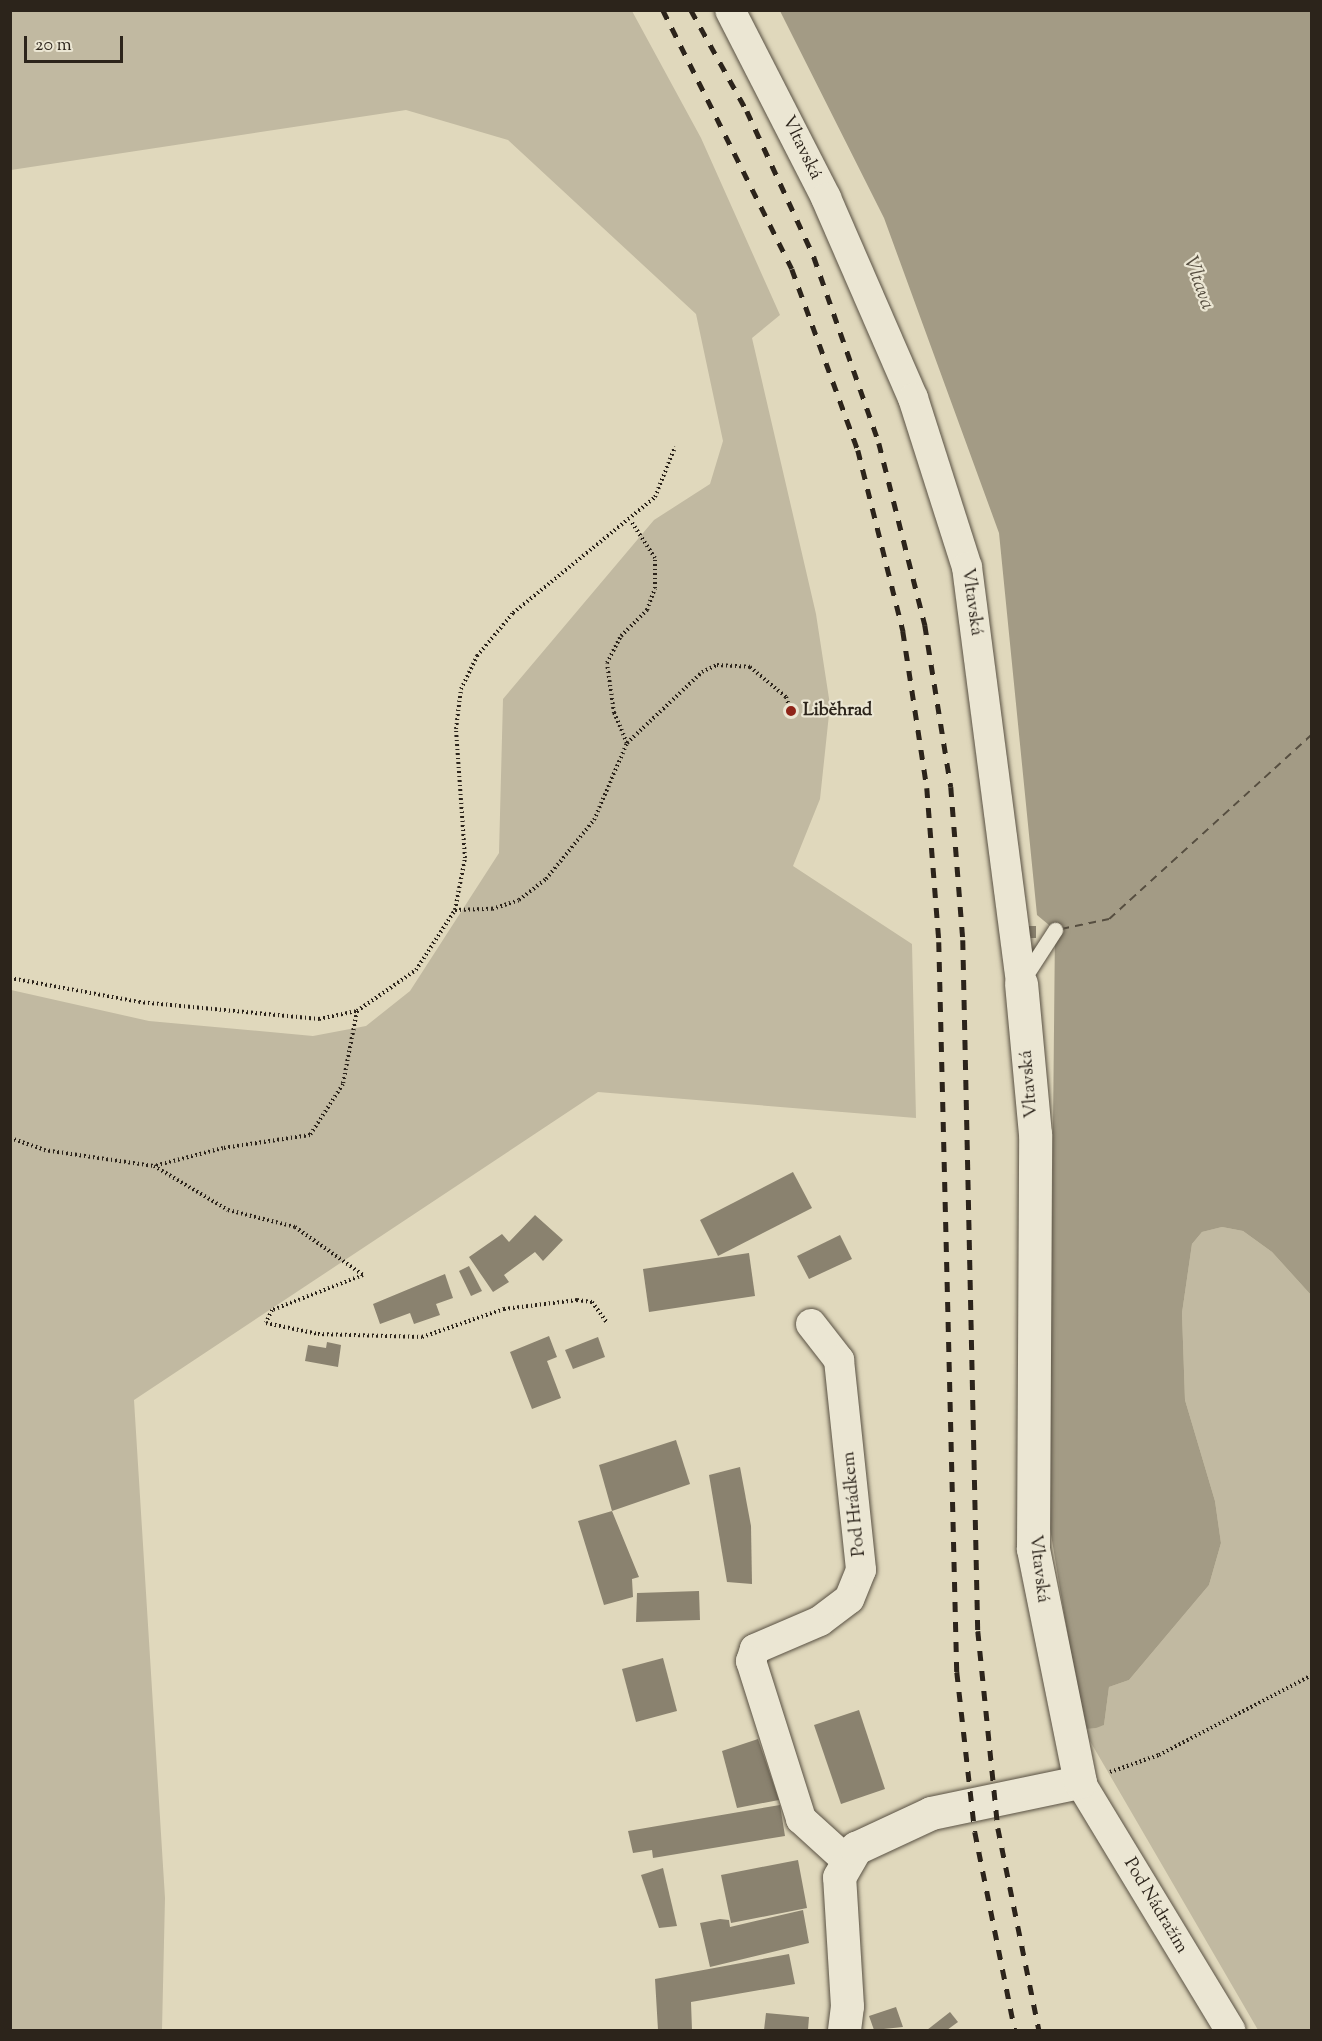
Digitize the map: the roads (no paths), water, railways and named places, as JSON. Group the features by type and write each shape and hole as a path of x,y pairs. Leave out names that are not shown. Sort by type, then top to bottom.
{"street":[{"name":"Vltavská","path":"730,10 826,198 913,398 967,567 1021,984 1035,1134 1033,1549 1080,1782"},
{"name":"Pod Hrádkem","path":"811,1324 838,1360 861,1570 849,1599 820,1620 755,1649 751,1661 801,1819 844,1859"},
{"path":"844,2031 847,2006 838,1898 844,1859 868,1839 931,1813 1080,1782"},
{"name":"Pod Nádražím","path":"1080,1782 1230,2031"}],"lane":[{"path":"1021,984 1054,930"}],"water":[{"name":"Vltava","path":"780,11 1311,11 1311,1295 1272,1252 1243,1231 1222,1227 1202,1232 1192,1244 1182,1313 1185,1400 1215,1501 1221,1543 1209,1585 1129,1680 1109,1687 1104,1725 1096,1728 1083,1729 1049,1522 1055,930 1037,915 999,533 884,218"}],"railway":[{"path":"663,10 792,269 858,450 903,631 927,788 939,942 957,1672 975,1832 1015,2030"},
{"path":"691,10 747,111 814,257 879,443 925,625 951,787 963,940 978,1631 998,1828 1039,2030"}],"place":[{"name":"Liběhrad","path":"791,711"}]}
